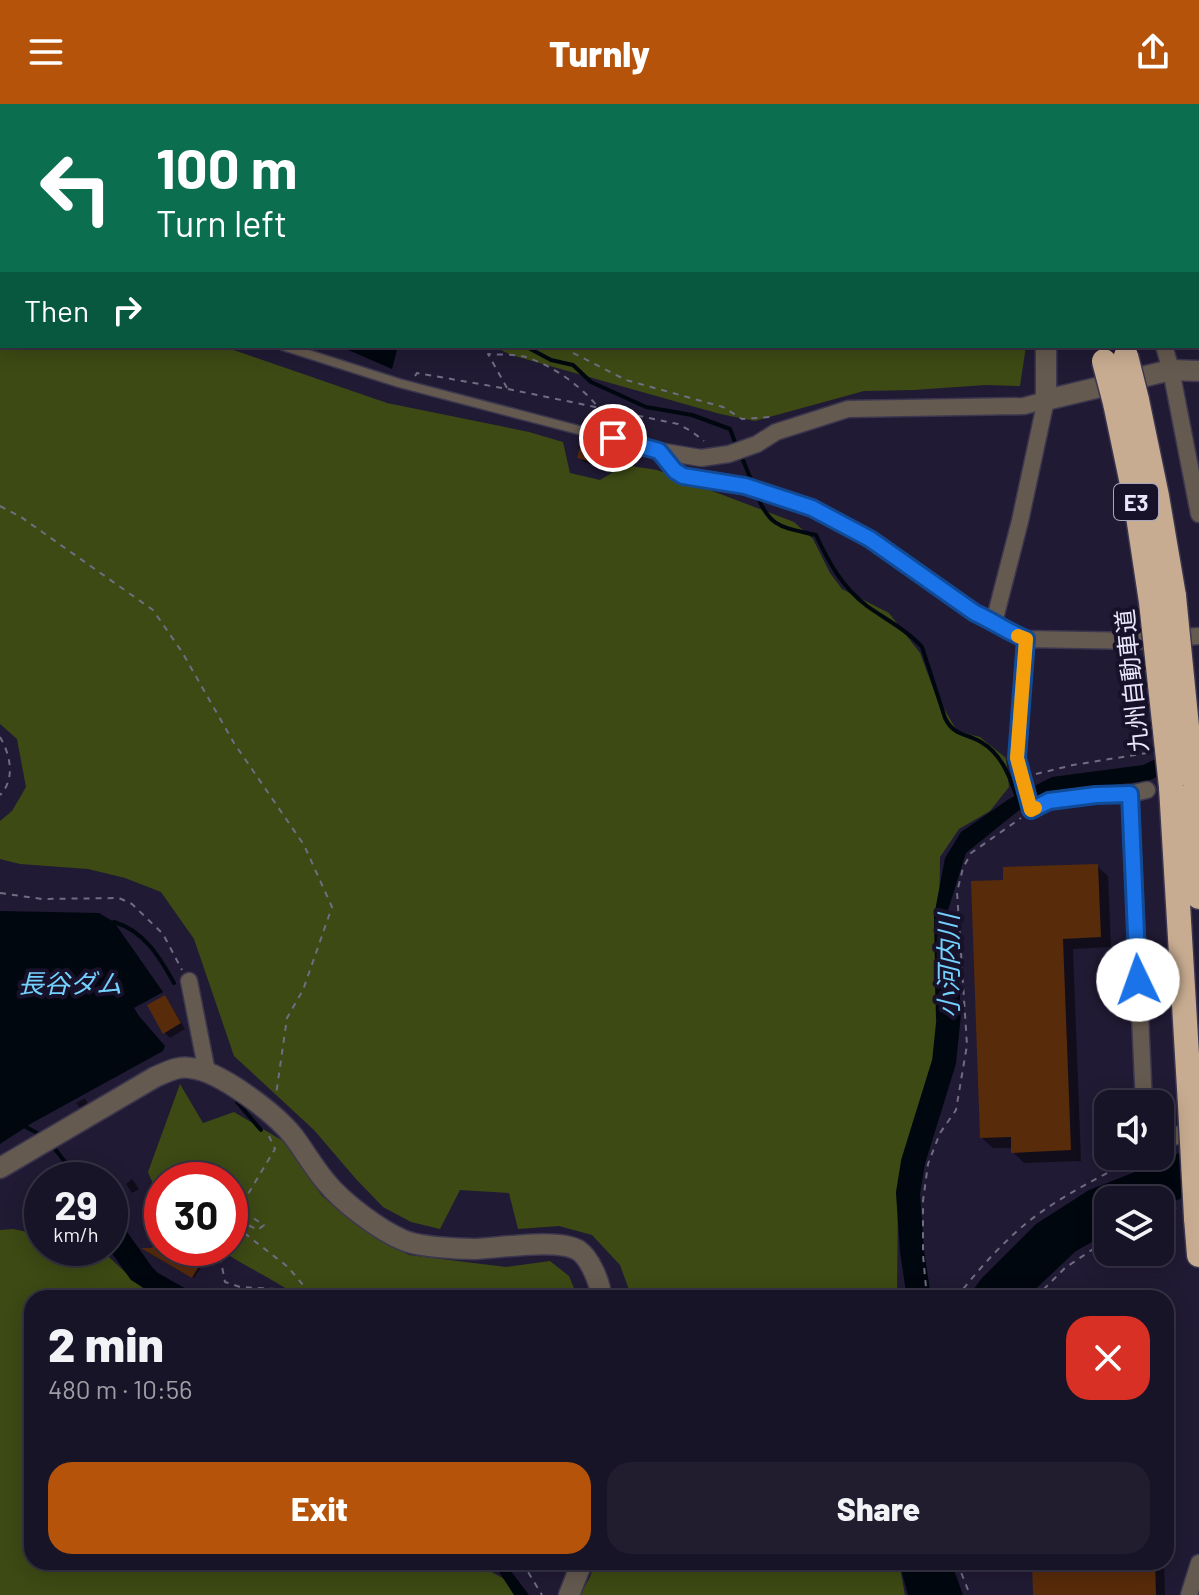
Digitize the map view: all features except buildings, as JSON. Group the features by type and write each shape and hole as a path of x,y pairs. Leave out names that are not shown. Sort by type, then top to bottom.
{"highway":[{"name":"E3","path":"1113,352 1157,496 1170,785 1194,1116 1199,1255"},
{"name":"E3","path":"1170,785 1199,897"}],"street":[{"path":"994,622 1046,400 1046,348"},
{"path":"1165,348 1199,514"},
{"path":"594,434 701,458 724,455 757,444 776,432 848,409 1024,406 1171,370 1199,371"},
{"path":"659,451 683,476 745,486 812,508 870,539 975,613 1026,639 1138,641 1199,636"},
{"path":"1026,639 1017,758 1031,810 1049,801 1130,794 1170,785"},
{"path":"1130,794 1143,1090"},
{"path":"189,981 207,1072"},
{"path":"0,1168 155,1077 174,1069 194,1068 241,1090 269,1122 292,1134 327,1183 364,1217 404,1241 473,1249 553,1244 578,1250 592,1267 601,1290"},
{"path":"1174,1133 1194,1116"},
{"path":"1189,1595 1199,1563"},
{"path":"569,1595 579,1570"}],"lane":[{"path":"289,348 410,386 594,434"}],"path":[{"path":"573,353 626,380 723,407 742,419 795,417 800,424"},
{"path":"508,389 488,354 523,356 554,371 586,393 598,407"},
{"path":"410,386 417,373 678,424 724,455"},
{"path":"0,506 21,517 153,610 182,652 234,743 304,845 332,907 303,990 287,1018 269,1122 275,1149 245,1199 247,1214 264,1225 258,1230 233,1217 230,1222 288,1267 307,1290"},
{"path":"0,737 7,750 9,779 0,795"},
{"path":"1022,777 1148,753"},
{"path":"926,1290 923,1201 928,1164 940,1133 956,1110 967,1045 957,892 963,868 971,853 1031,810"},
{"path":"0,893 42,899 119,898 132,904 163,934 189,981"},
{"path":"962,1290 1016,1232 1064,1197 1113,1170"},
{"path":"1043,1290 1065,1268 1094,1248"},
{"path":"222,1266 225,1282 240,1287 278,1290"},
{"path":"527,1570 542,1595"},
{"path":"960,1570 970,1595"}],"green space":[{"path":"0,348 228,348 387,403 529,432 563,442 570,473 600,480 625,465 657,470 794,522 813,539 842,589 889,613 920,653 935,693 957,731 980,737 1006,758 1009,787 990,811 959,829 940,857 942,1016 927,1090 911,1132 898,1188 897,1290 629,1290 620,1265 592,1235 559,1226 518,1229 509,1193 460,1190 440,1229 411,1222 383,1207 314,1130 234,1056 194,939 161,892 125,878 88,869 20,864 0,859 0,821 12,811 26,787 17,739 0,724"},
{"path":"497,348 1026,348 1020,386 864,391 755,421 511,355"},
{"path":"180,1084 203,1123 234,1112 285,1142 322,1196 360,1227 409,1255 506,1267 550,1261 569,1276 575,1290 288,1290 248,1266 248,1162 152,1162"},
{"path":"13,1229 24,1231 24,1266 119,1266 145,1290 24,1290 24,1570 488,1570 525,1590 523,1595 0,1595 0,1230"},
{"path":"592,1570 900,1570 905,1595 580,1595"}],"water":[{"path":"344,348 397,348 392,369"},
{"path":"1199,739 1199,758 1148,781 1055,791 1018,811 966,853 948,910 957,1010 936,1020 934,916 945,858 961,832 1009,799 1052,777 1143,765"},
{"name":"長谷ダム","path":"0,911 99,913 114,922 163,992 134,1008 165,1046 163,1051 0,1144"},
{"path":"1199,1144 1199,1190 1174,1202 1174,1186 1099,1186 1140,1170 1174,1170 1174,1155"},
{"path":"1094,1188 1094,1241 1076,1251 1035,1290 973,1290 1036,1224"},
{"path":"128,1233 144,1256 144,1266 151,1266 188,1290 147,1290 131,1280 121,1266 128,1266"},
{"path":"497,1570 510,1570 529,1595 514,1595"},
{"path":"901,1570 954,1570 963,1595 908,1595"}],"waterway":[{"path":"529,348 551,360 573,365 591,382 646,407 692,415 730,429 736,445"},
{"path":"740,453 752,482"},
{"path":"756,494 767,514 779,525 816,535 831,565 850,591 922,647 948,724 995,753 1009,776 1018,801"},
{"path":"114,922 142,938 174,983"},
{"name":"小河内川","path":"918,1290 908,1193 913,1162 944,1062 949,1014 947,983"},
{"path":"237,1102 261,1130"},
{"path":"24,1126 41,1135"},
{"path":"55,1149 65,1162"}],"slow traffic":[{"path":"1018,636 1026,639 1017,758 1031,810 1035,808"}],"route":[{"path":"613,438 659,451 683,476 745,486 812,508 870,539 975,613 1026,639 1017,758 1031,810 1049,801 1130,794 1138,980"}]}
